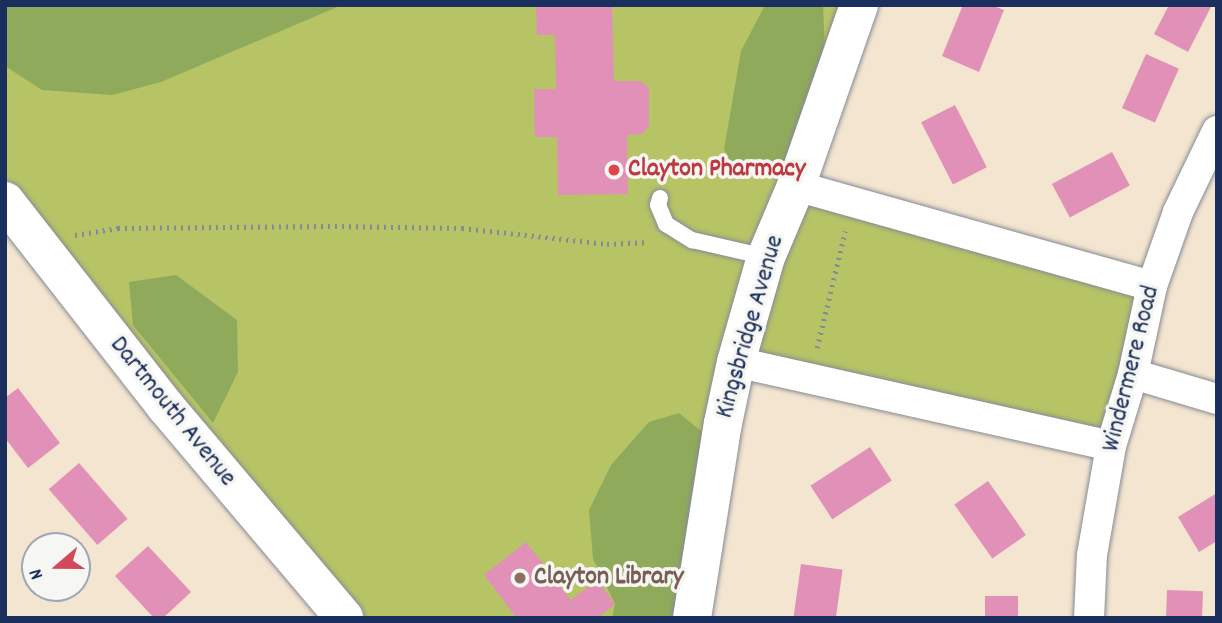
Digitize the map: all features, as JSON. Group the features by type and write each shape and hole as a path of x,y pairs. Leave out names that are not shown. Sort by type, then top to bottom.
{"street":[{"name":"Kingsbridge Avenue","path":"692,618 723,423 736,362 766,257 796,186 859,5"},
{"name":"Windermere Road","path":"1089,618 1092,555 1111,446 1133,374 1152,286 1178,212 1217,131"},
{"path":"796,186 1152,286"},
{"name":"Dartmouth Avenue","path":"5,201 166,407 344,618"},
{"path":"736,362 810,376 1111,446"},
{"path":"1133,374 1217,399"}],"lane":[{"path":"660,198 658,205 666,224 692,240 766,257"}],"path":[{"path":"810,376 852,201"},
{"path":"37,242 118,228 335,226 462,228 607,244 692,240"}],"green space":[{"path":"5,5 859,5 796,186 1152,286 1111,446 737,362 691,618 344,618 5,201"},
{"path":"5,5 342,5 161,82 112,95 42,90 5,66"},
{"path":"765,5 823,5 825,50 784,163 755,174 737,173 724,149 741,51"},
{"path":"176,275 237,320 238,372 213,423 133,325 129,282"},
{"path":"679,413 708,437 684,618 612,618 615,604 593,559 589,510 611,465 649,422"}],"building":[{"path":"536,5 612,5 614,81 641,81 649,88 649,126 642,134 627,135 628,194 558,195 557,137 535,137 534,89 556,89 555,35 537,35"},
{"path":"963,5 991,5 1004,10 979,72 942,56"},
{"path":"1169,5 1212,5 1188,52 1154,34"},
{"path":"1146,54 1179,69 1155,123 1122,108"},
{"path":"955,105 987,167 953,185 921,122"},
{"path":"1112,152 1130,186 1070,217 1052,184"},
{"path":"18,388 60,443 28,468 5,438 5,398"},
{"path":"870,447 892,481 832,519 810,486"},
{"path":"79,463 128,519 97,545 91,538 91,532 86,532 49,489"},
{"path":"988,481 1026,535 992,559 954,505"},
{"path":"1217,493 1217,541 1199,552 1178,517"},
{"name":"Clayton Library","path":"526,542 571,600 597,580 615,604 598,618 517,618 484,575"},
{"path":"148,546 191,592 163,618 154,618 115,576"},
{"path":"801,564 843,570 836,618 793,617"},
{"path":"1167,590 1203,591 1202,618 1166,618"},
{"path":"985,596 1018,596 1018,618 985,618"}],"place":[{"name":"Clayton Pharmacy","path":"614,170"},
{"name":"Clayton Library","path":"520,578"}]}
